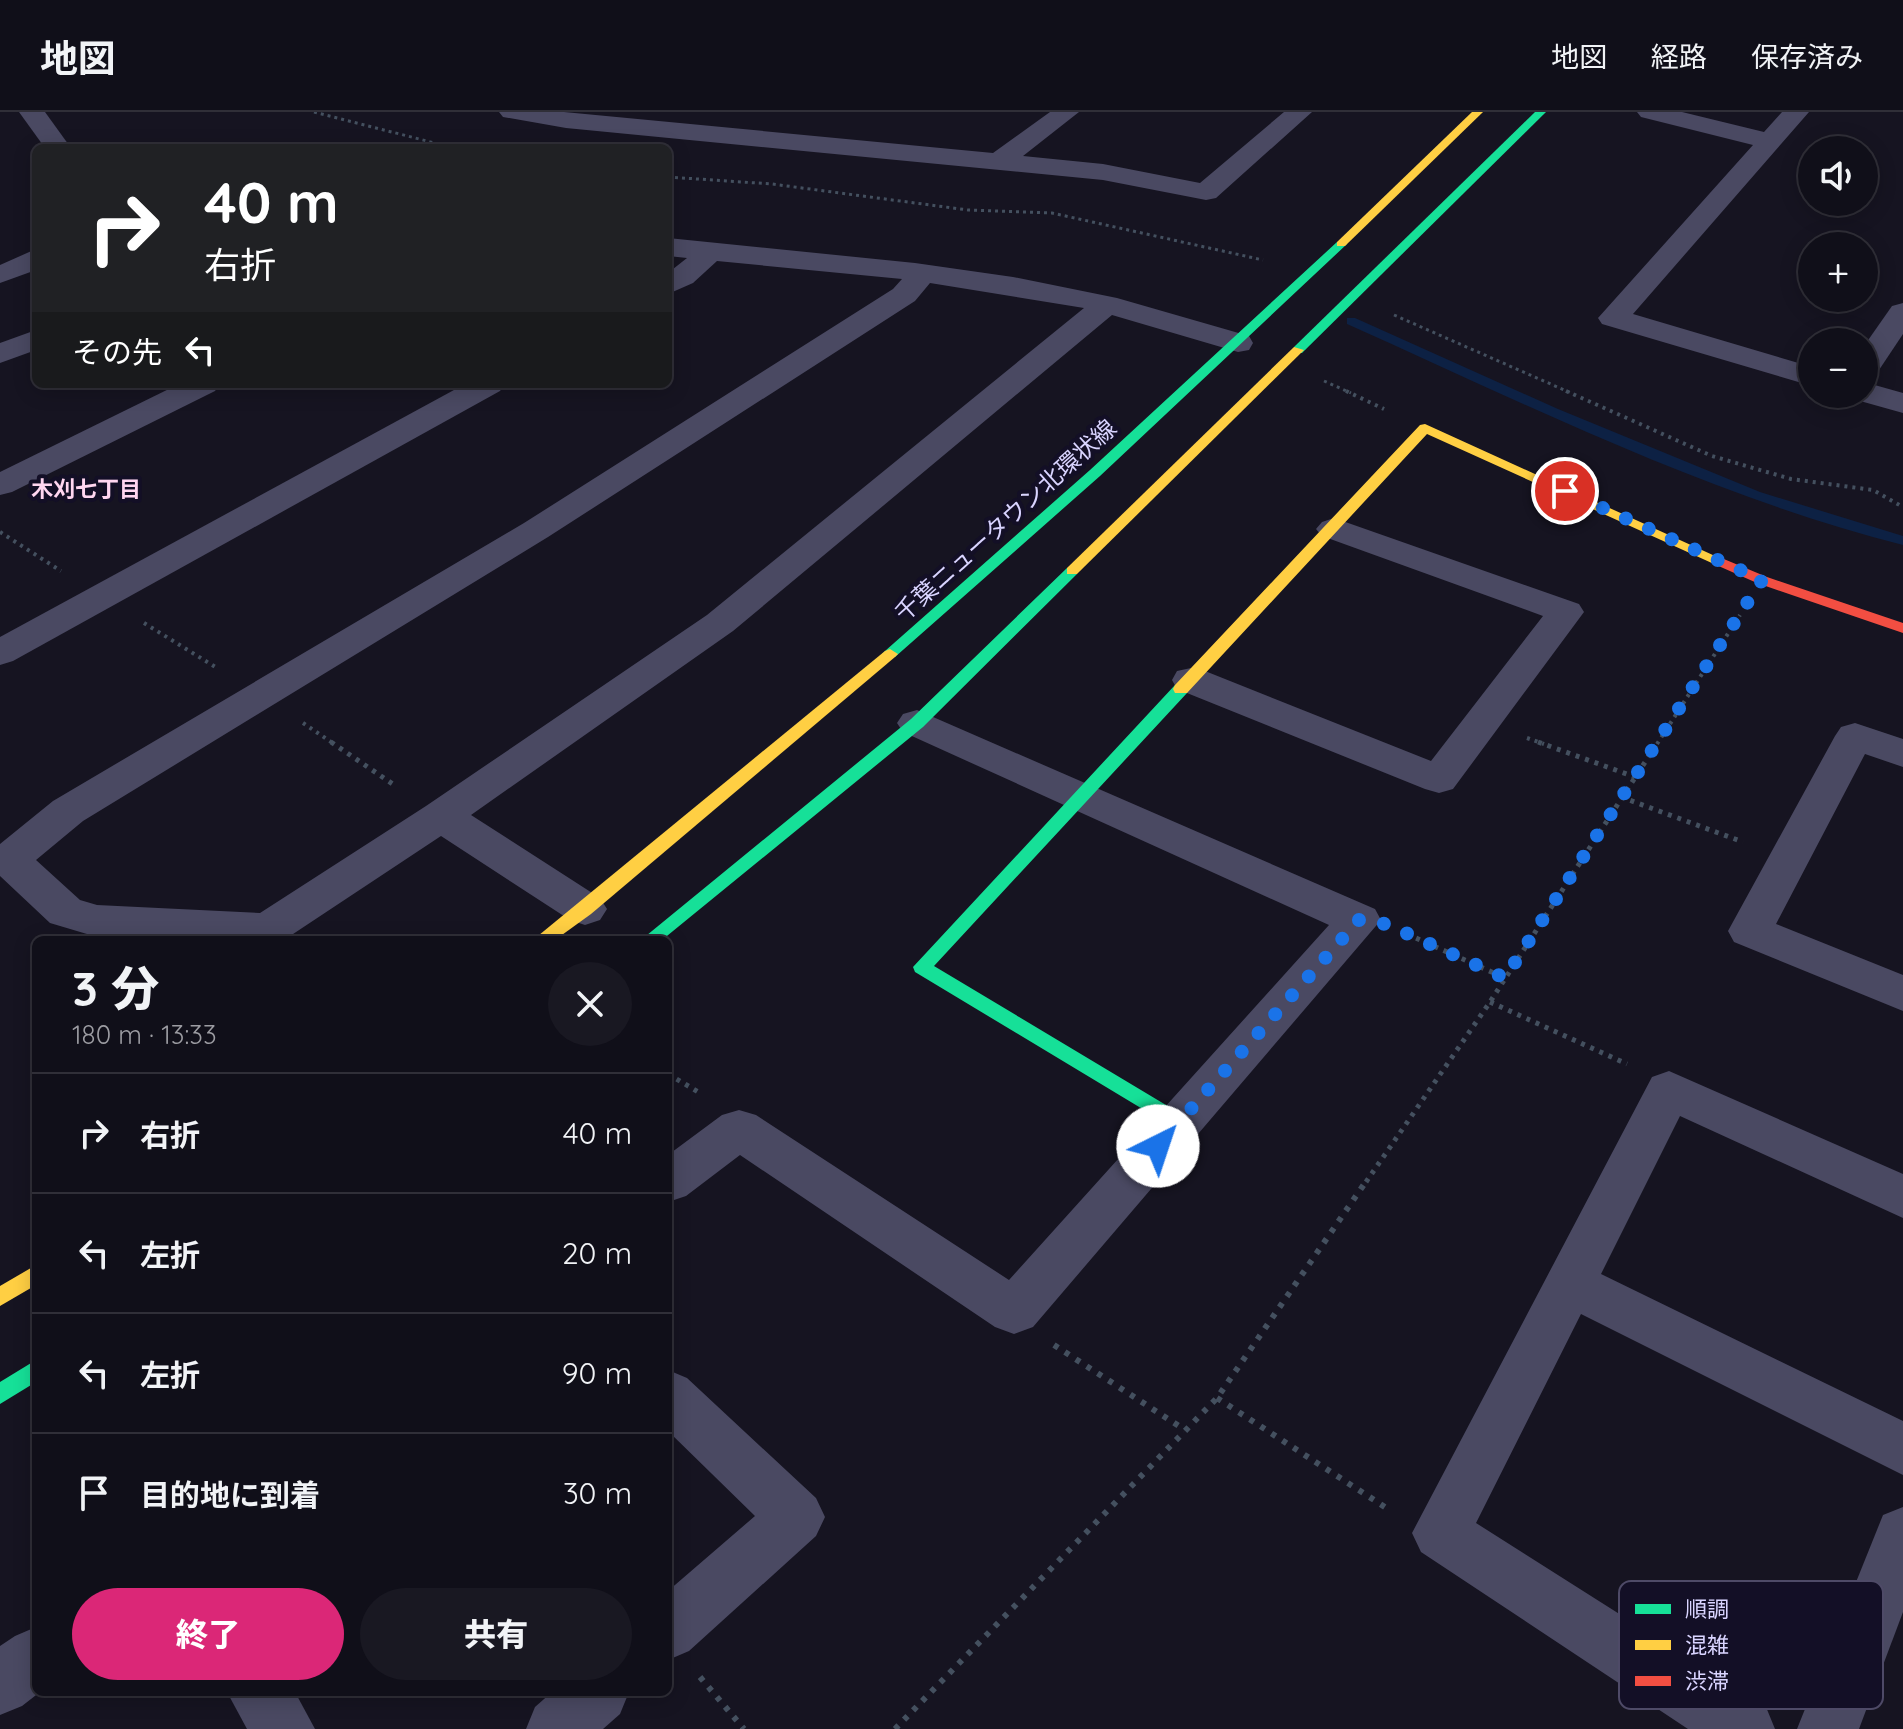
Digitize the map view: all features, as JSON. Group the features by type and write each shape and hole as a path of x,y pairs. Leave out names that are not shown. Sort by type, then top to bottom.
{"main road":[{"name":"千葉ニュータウン北環状線","path":"548,936 585,909 845,693 1080,487 1238,343 1478,112"},
{"path":"655,936 917,723 1541,112"},
{"path":"1179,1123 922,967 1425,428 1762,580 1903,628"},
{"path":"0,1297 32,1277"},
{"path":"0,1394 32,1373"}],"street":[{"path":"32,112 55,144"},
{"path":"512,112 566,120 833,134 998,162 1103,172 1206,192 1299,112"},
{"path":"998,162 1066,112"},
{"path":"1650,112 1770,141"},
{"path":"1796,112 1613,318 1798,373"},
{"path":"672,247 1023,287 1106,305 1238,343"},
{"path":"672,283 683,277 709,252"},
{"path":"0,274 32,260"},
{"path":"922,274 904,295 536,530 68,811 4,859 65,912 97,921 268,929 441,816 720,623 1106,305"},
{"path":"1878,349 1903,312"},
{"path":"0,354 32,341"},
{"path":"0,485 196,388"},
{"path":"0,653 482,388"},
{"path":"1878,396 1903,403"},
{"path":"1191,680 1439,779 1566,612 1334,529"},
{"path":"672,1179 739,1129 1014,1311 1359,920 917,723"},
{"path":"1903,754 1855,736 1750,931 1903,994"},
{"path":"441,816 585,909"},
{"path":"1619,1648 1441,1533 1669,1090 1903,1197"},
{"path":"1570,1284 1903,1449"},
{"path":"672,1399 796,1517 682,1651"},
{"path":"1883,1586 1903,1534"},
{"path":"0,1684 32,1660"},
{"path":"261,1696 284,1729"},
{"path":"557,1729 594,1696"},
{"path":"1713,1709 1744,1729"},
{"path":"1828,1729 1836,1709"}],"path":[{"path":"314,112 440,144"},
{"path":"672,177 772,184 968,210 1052,213 1276,263"},
{"path":"1392,314 1712,456 1791,479 1873,490 1903,507"},
{"path":"1285,362 1425,428"},
{"path":"895,1729 1217,1398 1490,1002 1762,580"},
{"path":"1483,722 1635,777"},
{"path":"1621,797 1789,859"},
{"path":"1359,920 1386,924 1505,978"},
{"path":"1490,1002 1624,1062 1669,1090"},
{"path":"1014,1311 1046,1340 1185,1430"},
{"path":"1217,1398 1404,1520 1441,1533"},
{"path":"682,1651 744,1729"}],"waterway":[{"path":"1351,321 1553,412 1755,495 1903,541"}],"traffic: fast":[{"path":"1298,350 1541,112"},
{"path":"890,654 1095,473 1341,244"},
{"path":"655,936 917,723 1072,571"},
{"path":"1179,1123 922,967 1181,689"},
{"path":"0,1394 32,1373"}],"traffic: slow":[{"path":"1341,244 1478,112"},
{"path":"1072,571 1298,350"},
{"path":"1181,689 1425,428 1719,561"},
{"path":"548,936 585,909 890,654"},
{"path":"0,1297 32,1277"}],"traffic: jam":[{"path":"1719,561 1762,580 1903,628"}],"district":[{"name":"木刈七丁目","path":"86,489"}],"route":[{"path":"1158,1146 1359,920 1386,924 1505,978 1762,580 1565,491"}]}
